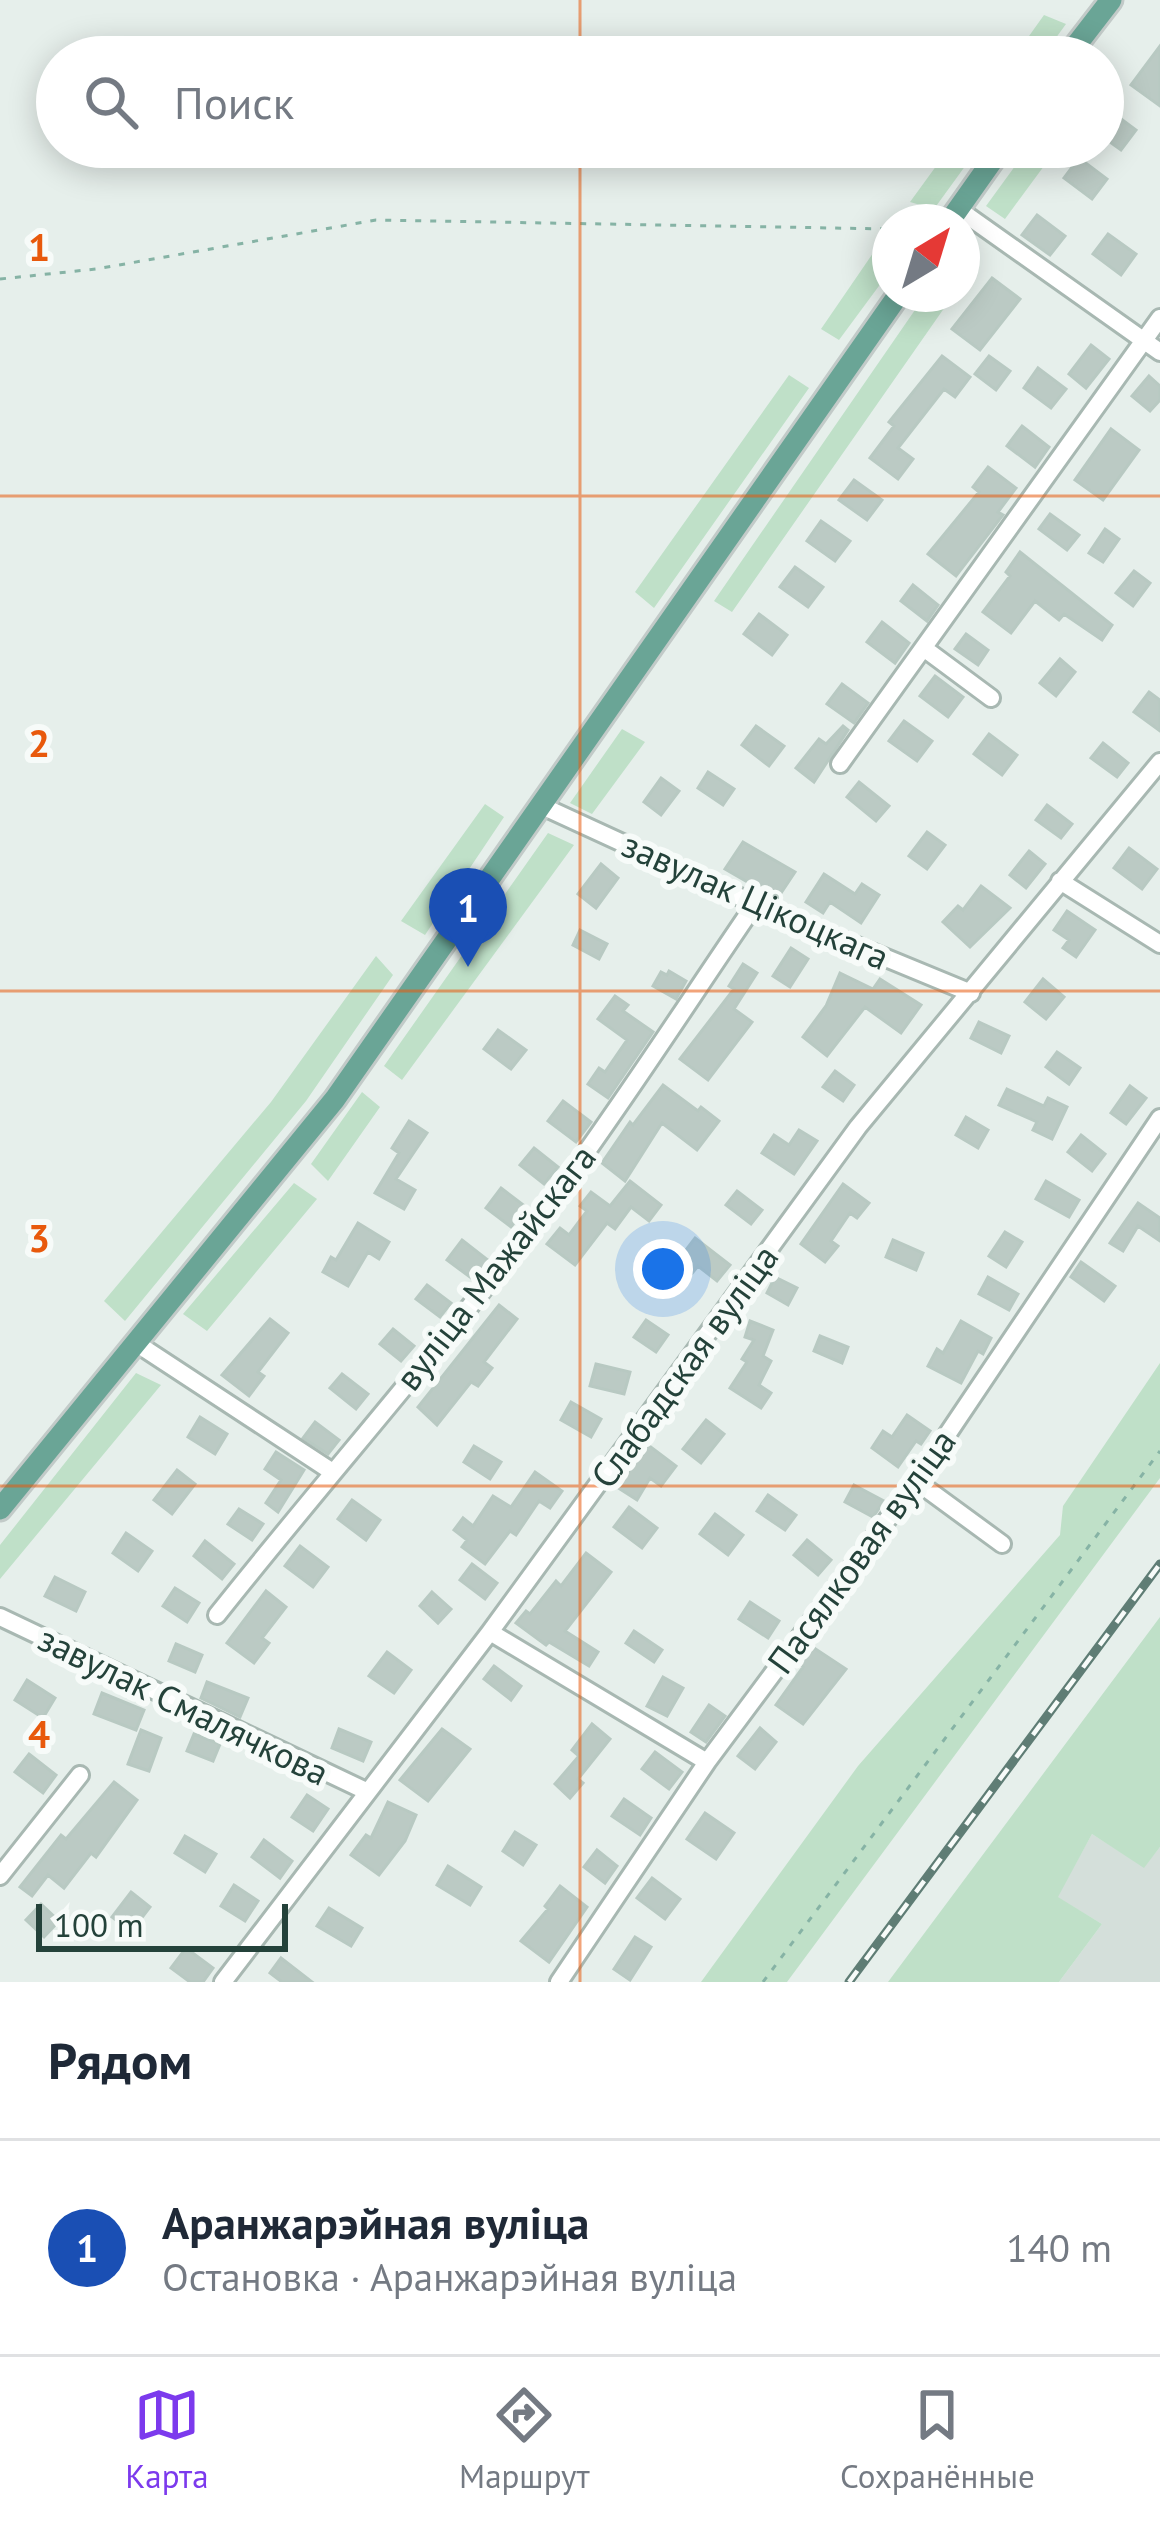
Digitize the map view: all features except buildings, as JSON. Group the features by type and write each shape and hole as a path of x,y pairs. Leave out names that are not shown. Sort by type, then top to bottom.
{"main road":[{"path":"1082,36 1108,1"},
{"path":"962,204 987,168"},
{"path":"0,1509 335,1099 886,312"}],"street":[{"path":"980,234 1153,347"},
{"path":"840,764 1153,347 1160,318"},
{"path":"925,649 991,698"},
{"name":"Слабадская вуліца","path":"223,1982 490,1632 858,1126 1160,762"},
{"name":"завулак Цікоцкага","path":"542,806 754,904 970,993"},
{"path":"1060,881 1160,944"},
{"name":"вуліца Мажайскага","path":"217,1615 555,1196 754,904"},
{"name":"Пасялковая вуліца","path":"559,1982 707,1762 916,1481 1078,1233 1160,1118"},
{"path":"136,1343 331,1471"},
{"path":"916,1481 1001,1544"},
{"name":"завулак Смалячкова","path":"0,1617 368,1792"},
{"path":"490,1632 707,1762"},
{"path":"0,1876 80,1775"}],"path":[{"path":"0,279 96,269 376,220 872,229"},
{"path":"763,1982 1160,1450"}],"shaded area":[{"path":"1092,1834 1144,1867 1160,1847 1160,1982 1059,1982 1102,1924 1057,1897"}],"green space":[{"path":"1044,15 1066,24 1057,36 1029,36"},
{"path":"935,168 964,168 938,204 910,202"},
{"path":"1014,168 1043,168 1005,219 986,206"},
{"path":"872,255 872,295 839,340 821,329"},
{"path":"914,312 941,312 732,612 714,601"},
{"path":"789,375 809,388 654,608 635,592"},
{"path":"622,729 645,742 592,814 570,803"},
{"path":"485,804 504,817 425,935 401,921"},
{"path":"548,833 574,845 402,1080 384,1066"},
{"path":"376,956 393,975 306,1101 125,1321 104,1301 271,1102"},
{"path":"362,1092 380,1107 328,1181 311,1164"},
{"path":"294,1183 317,1199 207,1331 183,1314"},
{"path":"1160,1363 1160,1478 787,1982 701,1982 858,1766 1060,1535 1063,1506"},
{"path":"136,1373 161,1385 0,1579 0,1545"},
{"path":"1160,1617 1160,1847 1144,1868 1092,1834 1058,1897 1102,1924 1059,1982 888,1982"}],"railway":[{"path":"849,1982 1160,1564"}],"place":[{"name":"Аранжарэйная вуліца","path":"468,967"}]}
